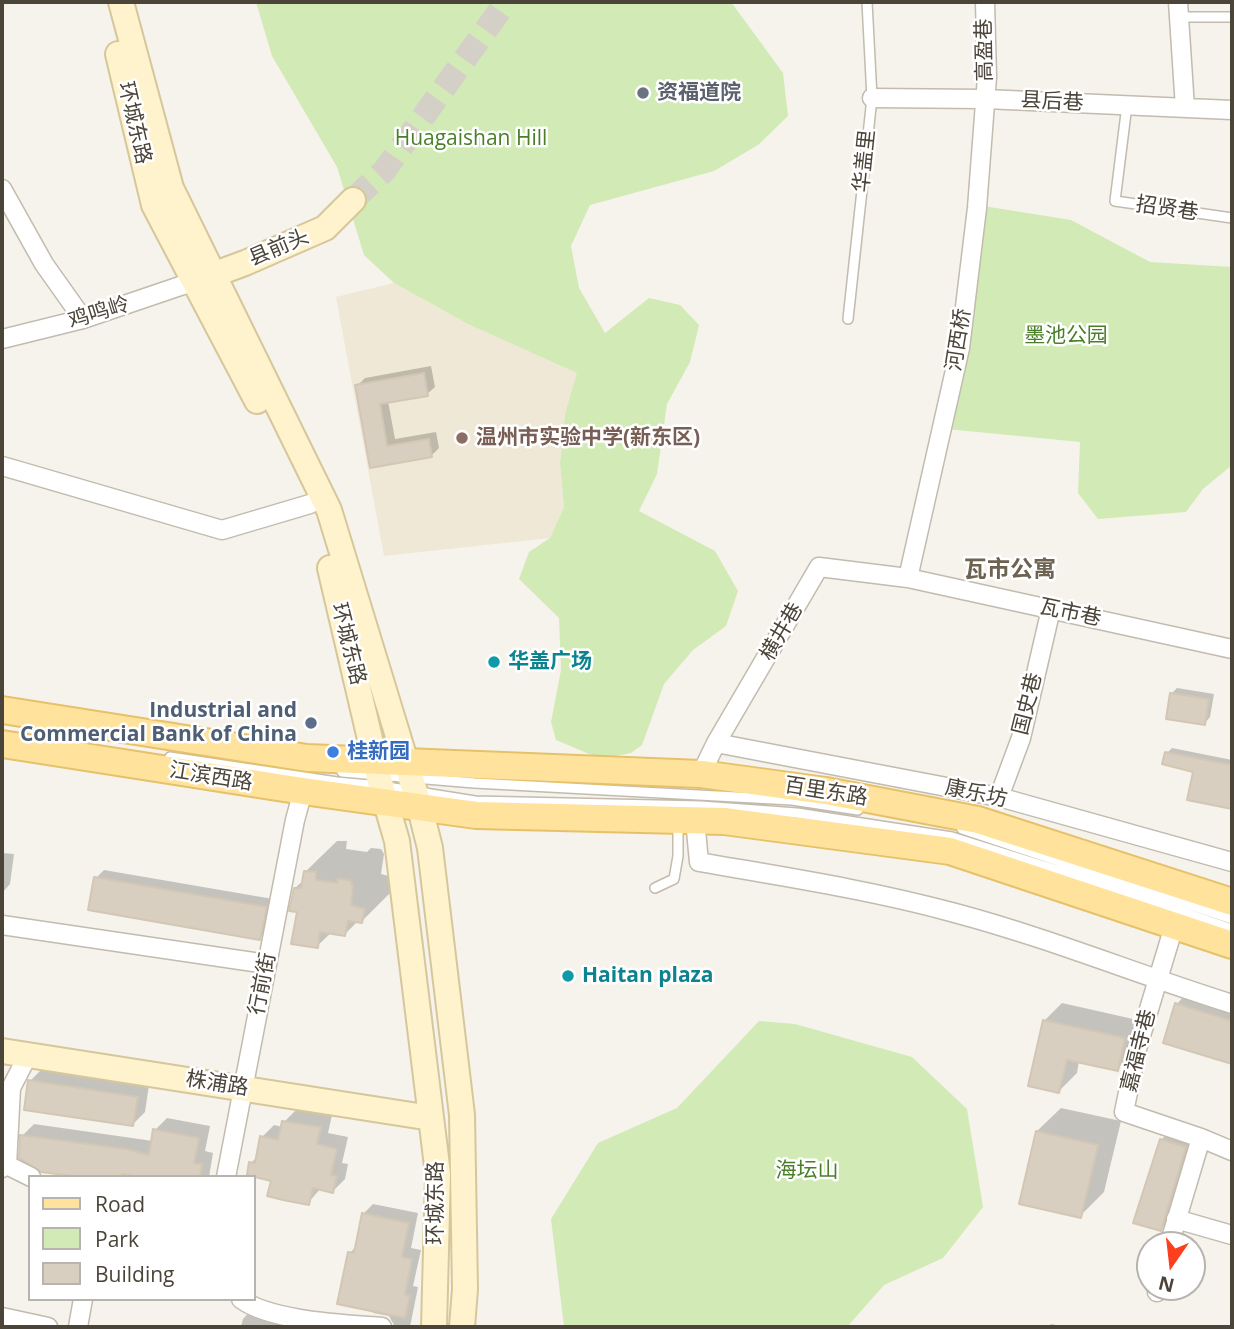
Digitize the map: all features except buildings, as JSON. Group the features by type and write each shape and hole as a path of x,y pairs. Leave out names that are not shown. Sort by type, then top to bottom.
{"main road":[{"name":"环城东路","path":"106,2 154,205 204,278 328,510 430,848 463,1115 465,1289 462,1327"},
{"name":"环城东路","path":"121,2 171,188 204,278 318,520 380,781 397,841 438,1174 434,1327"},
{"name":"县前头","path":"204,278 325,228 353,200"},
{"name":"江滨西路","path":"2,710 307,758 380,781 412,785"},
{"name":"江滨西路","path":"2,744 303,791 380,781 412,785"},
{"name":"百里东路","path":"412,785 574,768 701,774 826,791 978,820 1232,902"},
{"name":"百里东路","path":"412,785 486,816 724,821 950,851 1232,945"},
{"name":"株浦路","path":"2,1051 432,1118"}],"street":[{"name":"高盈巷","path":"985,2 985,99"},
{"path":"1179,10 1185,108"},
{"name":"县后巷","path":"872,98 985,99 1232,110"},
{"name":"河西桥","path":"908,578 960,348 977,208 985,99"},
{"path":"2,189 44,264 83,319"},
{"name":"鸡鸣岭","path":"2,339 83,319 204,278"},
{"path":"2,466 222,530 310,504"},
{"name":"横井巷","path":"701,774 716,743 820,567 908,578"},
{"name":"瓦市巷","path":"908,578 1232,649"},
{"name":"国史巷","path":"999,797 1021,738 1051,609"},
{"name":"康乐坊","path":"716,743 999,797 1232,862"},
{"name":"行前街","path":"226,1175 295,820 303,791"},
{"path":"686,820 699,862 827,884 953,912 1066,946 1232,1004"},
{"path":"2,925 267,964"},
{"name":"嘉福寺巷","path":"1174,926 1137,1049 1124,1112 1201,1138"},
{"path":"28,1055 11,1088 4,1167 28,1176"},
{"path":"1173,1231 1201,1138 1232,1151"},
{"path":"1176,1219 1232,1235"},
{"path":"78,1327 83,1301"},
{"path":"244,1301 251,1307 311,1321 382,1327"},
{"path":"2,1317 48,1327"}],"lane":[{"name":"华盖里","path":"848,319 872,98 867,2"},
{"path":"1179,10 1232,17"},
{"name":"招贤巷","path":"1128,105 1115,201 1232,218"},
{"path":"2,720 380,781"},
{"path":"163,756 337,782 380,781"},
{"path":"412,785 474,783 792,800 863,811"},
{"path":"412,785 475,801 701,806 797,814 952,837 1232,929"},
{"path":"655,888 674,879 686,820"},
{"path":"926,822 964,829 1232,919"}],"shaded area":[{"name":"温州市实验中学(新东区)","path":"394,283 468,324 578,373 565,414 560,463 564,507 550,538 384,556 336,297"}],"green space":[{"name":"Huagaishan Hill","path":"256,2 731,2 783,73 788,116 758,145 714,171 590,205 571,246 579,288 605,333 649,298 680,305 699,325 690,362 667,404 657,474 639,511 715,551 738,591 726,626 693,650 664,684 642,745 631,753 601,759 556,740 551,722 561,670 559,618 519,579 529,552 550,538 564,507 560,463 565,414 577,373 468,324 394,283 364,255 337,167 272,56"},
{"name":"墨池公园","path":"977,205 1071,220 1150,262 1232,267 1232,465 1203,489 1186,512 1098,519 1078,493 1080,442 947,429"},
{"name":"海坛山","path":"759,1021 795,1024 912,1057 967,1109 983,1207 943,1258 884,1285 847,1327 564,1327 551,1219 598,1143 677,1108"}],"tunnel":[{"path":"353,200 384,171 506,2"}],"place":[{"name":"资福道院","path":"643,93"},
{"name":"温州市实验中学(新东区)","path":"462,438"},
{"name":"华盖广场","path":"494,662"},
{"name":"Industrial and Commercial Bank of China","path":"311,723"},
{"name":"桂新园","path":"333,752"},
{"name":"Haitan plaza","path":"568,976"}],"district":[{"name":"瓦市公寓","path":"1010,570"}]}
